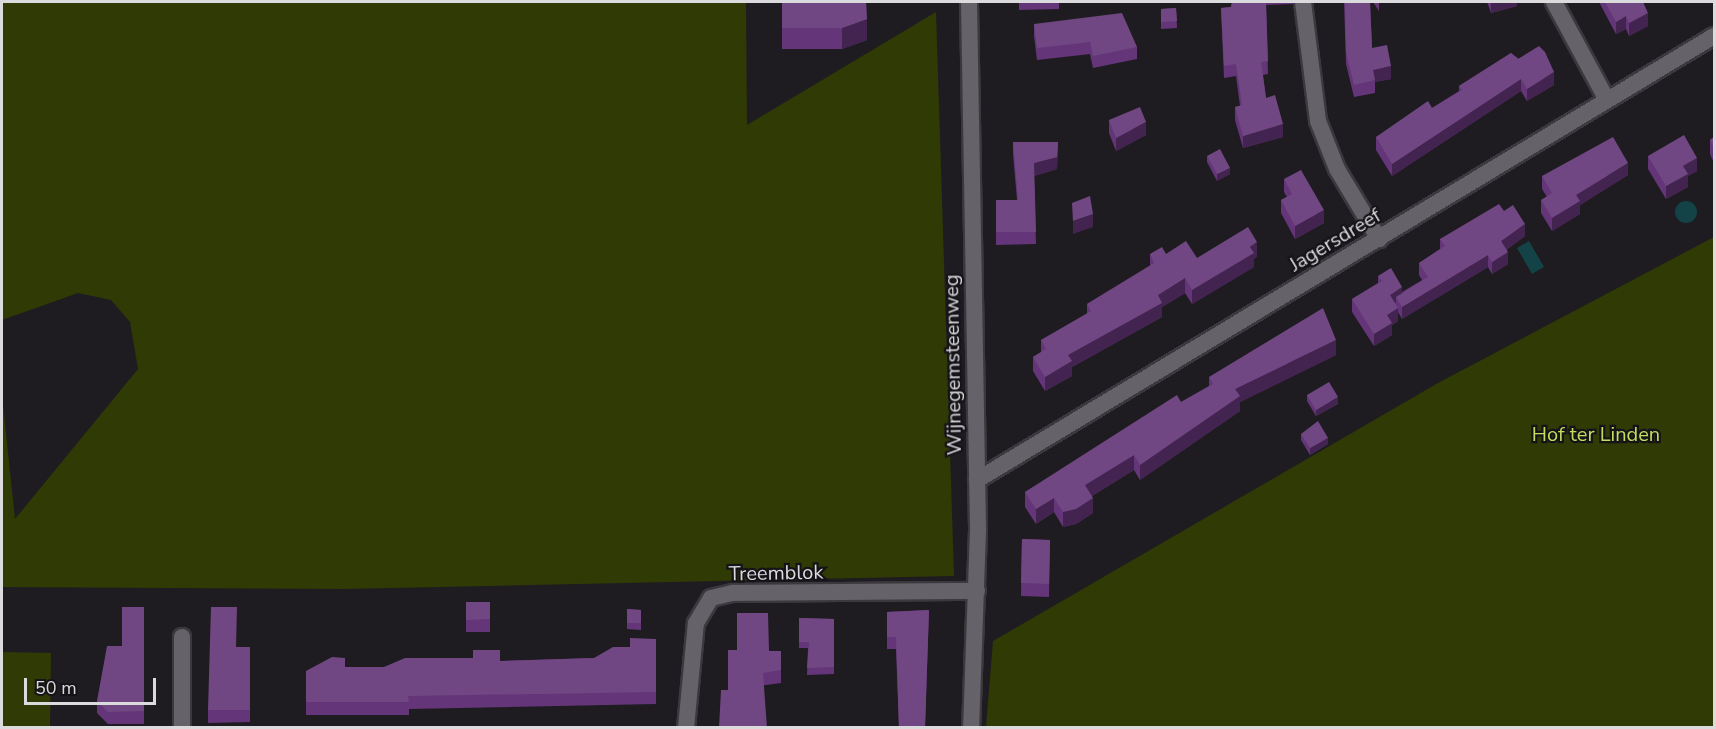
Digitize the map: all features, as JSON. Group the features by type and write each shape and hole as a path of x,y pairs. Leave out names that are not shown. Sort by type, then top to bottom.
{"street":[{"name":"Wijnegemsteenweg","path":"969,2 977,591 971,728"},
{"path":"1303,2 1318,121 1337,169 1379,239"},
{"path":"1554,2 1607,100"},
{"name":"Jagersdreef","path":"976,480 1714,36"},
{"name":"Treemblok","path":"686,728 696,623 711,598 733,593 977,591"},
{"path":"182,637 182,728"}],"green space":[{"path":"2,2 746,2 747,125 936,12 954,576 344,589 2,587 2,395 15,519 138,369 130,322 111,300 78,293 2,320"},
{"name":"Hof ter Linden","path":"1714,237 1714,727 986,727 993,641 1438,383"},
{"path":"2,652 51,653 50,727 2,727"}],"water":[{"path":"1682,201 1690,201 1697,208 1697,216 1690,223 1682,223 1675,216 1675,208"},
{"path":"1529,241 1544,267 1532,274 1517,248"}],"building":[{"path":"782,2 866,2 867,19 842,28 782,28"},
{"path":"1232,2 1266,2 1268,61 1261,62 1266,98 1275,95 1283,124 1243,136 1235,107 1242,105 1236,64 1224,66 1221,8 1231,7"},
{"path":"1345,2 1370,2 1372,48 1387,45 1391,66 1373,70 1375,80 1354,85 1346,52"},
{"path":"1605,2 1643,2 1648,13 1629,23 1626,16 1616,22"},
{"path":"1176,8 1177,21 1161,22 1161,9"},
{"path":"1122,13 1137,47 1093,56 1090,42 1037,48 1034,24"},
{"path":"1539,46 1545,52 1554,72 1527,89 1521,79 1392,164 1376,137 1428,101 1432,108 1462,90 1459,86 1511,53 1518,59"},
{"path":"1140,107 1146,122 1116,138 1109,120"},
{"path":"1684,135 1697,158 1683,166 1688,174 1666,186 1648,156"},
{"path":"1613,137 1628,163 1576,195 1580,201 1552,218 1541,200 1552,193 1542,176"},
{"path":"1013,142 1058,142 1057,157 1034,163 1036,232 996,232 996,200 1018,200"},
{"path":"1220,149 1230,168 1217,174 1207,156"},
{"path":"1301,170 1324,210 1295,226 1281,200 1292,194 1284,179"},
{"path":"1090,196 1093,214 1073,221 1072,203"},
{"path":"1499,204 1504,211 1513,205 1525,224 1501,241 1508,252 1492,262 1488,255 1402,307 1396,297 1428,277 1419,263 1445,246 1440,239"},
{"path":"1248,227 1257,242 1250,247 1254,253 1192,290 1185,278 1158,295 1162,303 1068,355 1072,361 1045,377 1033,357 1046,349 1041,340 1091,311 1087,304 1154,263 1150,254 1162,247 1166,254 1186,241 1197,258"},
{"path":"1391,268 1402,287 1390,295 1398,308 1387,315 1392,323 1374,334 1352,299 1382,281 1378,276"},
{"path":"1323,308 1336,340 1235,389 1240,396 1140,465 1134,455 1085,485 1093,498 1076,509 1063,512 1054,498 1036,509 1025,492 1177,395 1181,402 1213,384 1209,377"},
{"path":"1329,382 1338,397 1316,410 1307,395"},
{"path":"1318,421 1328,438 1310,448 1301,434"},
{"path":"1022,539 1050,540 1049,584 1021,583"},
{"path":"466,602 490,602 490,619 466,620"},
{"path":"122,607 144,607 144,711 108,712 97,701 107,646 122,646"},
{"path":"211,607 237,607 236,647 250,647 250,710 208,710"},
{"path":"627,609 641,610 641,623 627,623"},
{"path":"929,610 925,728 899,728 896,637 887,637 887,612"},
{"path":"737,613 768,613 769,651 781,651 781,670 763,673 767,728 719,728 721,690 728,690 728,650 737,650"},
{"path":"799,618 834,619 834,667 807,668 809,642 799,642"},
{"path":"630,638 656,639 656,692 408,696 409,702 306,702 306,671 332,657 345,658 345,667 384,667 405,658 473,658 473,650 500,650 500,661 594,658 613,647 630,647"}]}
